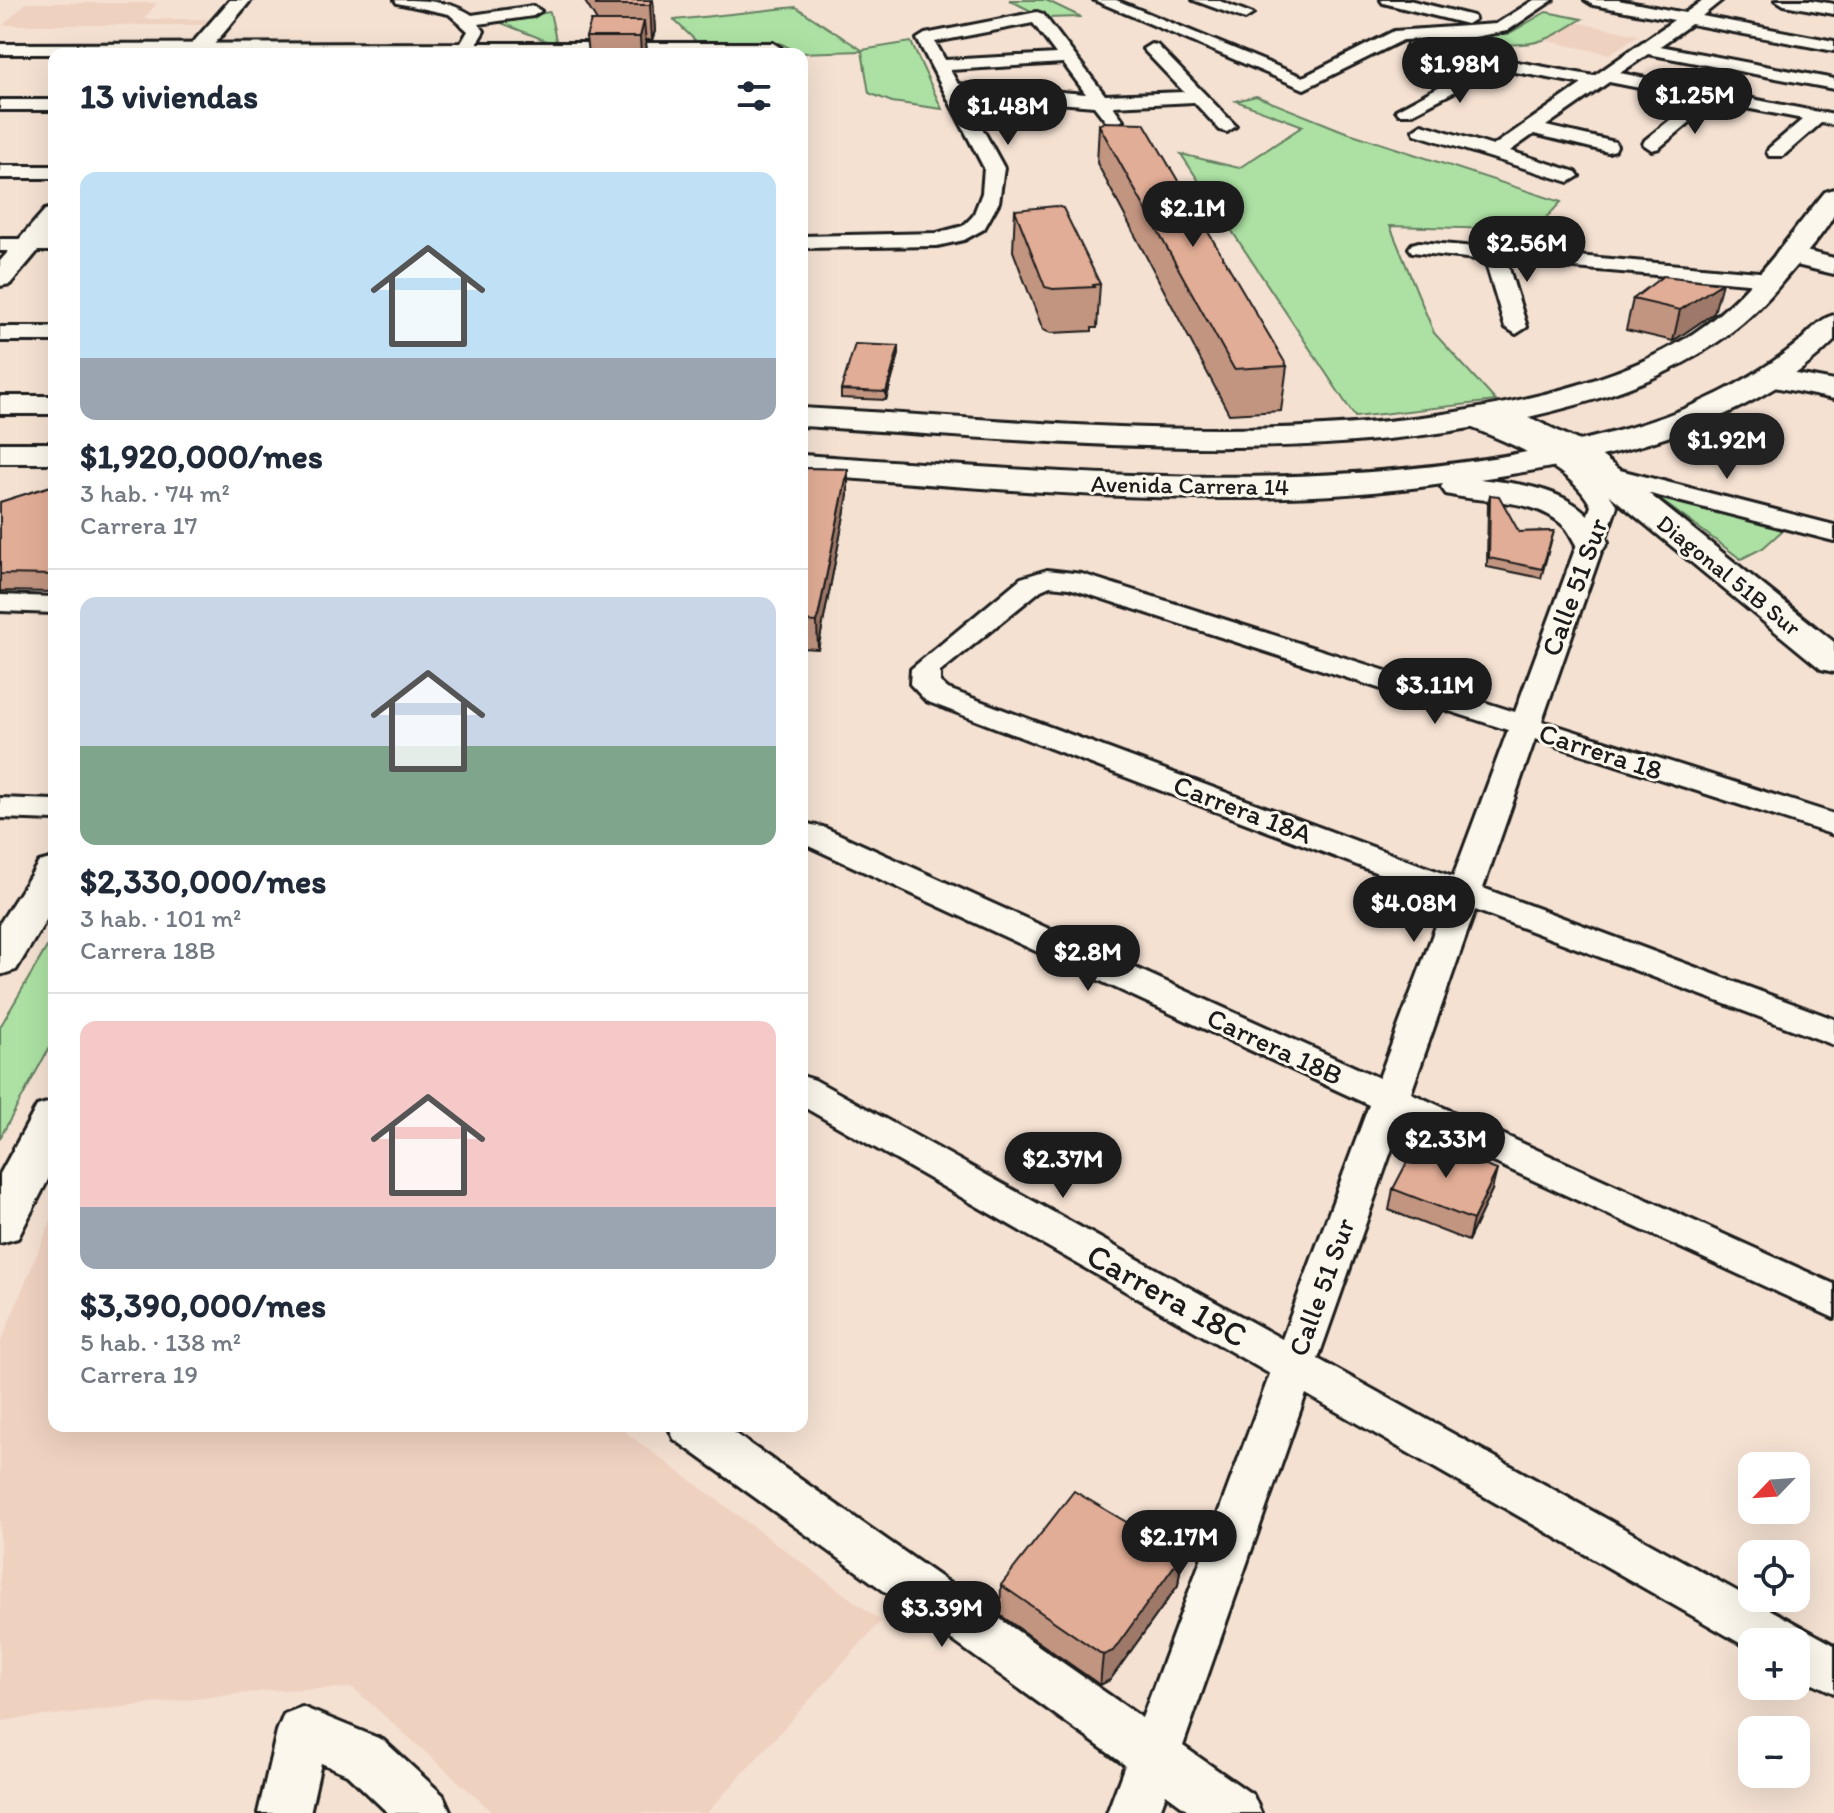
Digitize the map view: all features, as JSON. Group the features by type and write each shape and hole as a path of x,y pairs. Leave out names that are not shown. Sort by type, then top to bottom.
{"main road":[{"path":"199,48 241,0"},
{"name":"Avenida Carrera 14","path":"808,417 1223,441 1336,437 1488,417 1586,392 1678,354 1743,310 1834,197"},
{"path":"0,278 42,245"},
{"path":"1789,255 1834,266"},
{"name":"Avenida Carrera 14","path":"808,465 1173,486 1289,488 1400,482 1485,471 1564,455 1688,418 1770,378 1806,352 1834,324"},
{"path":"1770,378 1834,390"},
{"path":"0,405 48,405"},
{"name":"Diagonal 51B Sur","path":"1488,417 1527,424 1564,455 1608,475 1834,661"},
{"path":"0,453 48,453"},
{"path":"1400,482 1494,491 1528,498 1575,518 1591,542"},
{"path":"0,960 48,881"},
{"path":"0,1224 48,1130"}],"street":[{"path":"403,0 454,10 471,20 476,31 466,48"},
{"path":"1104,1 1128,0"},
{"path":"1201,0 1245,14"},
{"path":"1389,0 1501,28"},
{"path":"1104,1 1304,84 1382,42 1411,32 1474,32 1501,28 1545,0"},
{"path":"1593,0 1834,46"},
{"path":"1495,153 1714,0"},
{"path":"1784,0 1834,9"},
{"path":"471,20 533,11"},
{"path":"808,242 929,240 956,236 974,227 986,208 994,186 994,168 925,39 1037,17 1114,120"},
{"path":"1382,42 1710,96 1826,119"},
{"path":"1646,48 1834,84"},
{"path":"0,49 48,50"},
{"path":"1151,49 1194,85 1227,126"},
{"path":"939,66 1067,58"},
{"path":"1405,110 1496,63"},
{"path":"1229,72 1257,65"},
{"path":"952,89 1101,101 1194,85"},
{"path":"1652,144 1710,96"},
{"path":"0,105 48,105"},
{"path":"1776,152 1826,119"},
{"path":"1531,128 1608,146"},
{"path":"1422,130 1569,176"},
{"path":"0,172 48,172"},
{"path":"0,245 42,245"},
{"path":"1419,248 1770,279"},
{"path":"1494,254 1516,327"},
{"path":"0,334 48,334"},
{"name":"Calle 51 Sur","path":"1133,1813 1604,506 1602,498 1574,473 1564,455"},
{"path":"1608,475 1834,533"},
{"name":"Carrera 18","path":"1047,578 1072,580 1834,825"},
{"name":"Carrera 18A","path":"1047,578 1031,584 926,669 925,684 937,695 1834,1033"},
{"path":"0,603 48,605"},
{"path":"0,808 48,810"},
{"name":"Carrera 18B","path":"808,834 1834,1302"},
{"name":"Carrera 18C","path":"808,1092 1758,1628"},
{"path":"698,1432 1235,1813"},
{"path":"1810,1657 1834,1671"},
{"path":"284,1813 302,1731 365,1757 425,1813"}],"shaded area":[{"path":"26,3 157,3 144,19 210,19 205,25 3,25"},
{"path":"1575,22 1639,35 1609,54 1543,40"},
{"path":"48,1228 48,1432 625,1432 881,1621 707,1813 494,1813 353,1688 273,1690 0,1721 0,1344"}],"green space":[{"path":"1009,0 1046,0 1081,17 1045,18"},
{"path":"796,7 862,50 911,42 942,109 892,102 869,93 862,51 808,53 808,48 790,48 780,43 699,44 674,20"},
{"path":"550,12 557,45 496,21"},
{"path":"1546,12 1582,19 1553,36 1532,43 1497,44 1450,35 1508,34"},
{"path":"1256,96 1343,131 1561,202 1535,230 1390,226 1434,333 1496,401 1355,417 1181,154 1239,168 1303,126 1236,101"},
{"path":"1658,498 1783,530 1763,548 1741,559"},
{"path":"48,945 48,1050 0,1138 0,1027"}],"building":[{"path":"598,0 651,0 650,5 596,5"},
{"path":"591,21 644,21 640,37 586,37"},
{"path":"1104,122 1144,123 1287,366 1234,369 1099,125"},
{"path":"1063,208 1100,284 1094,287 1045,287 1015,210"},
{"path":"1663,276 1722,283 1680,310 1633,299"},
{"path":"855,344 899,346 886,392 841,390"},
{"path":"808,468 848,469 817,622 808,621"},
{"path":"48,487 48,575 0,574 0,502"},
{"path":"1490,495 1499,496 1519,532 1554,531 1542,569 1489,558"},
{"path":"1416,1145 1433,1146 1497,1170 1473,1220 1393,1189"},
{"path":"1074,1491 1182,1555 1113,1651 1103,1655 1001,1585"}]}
